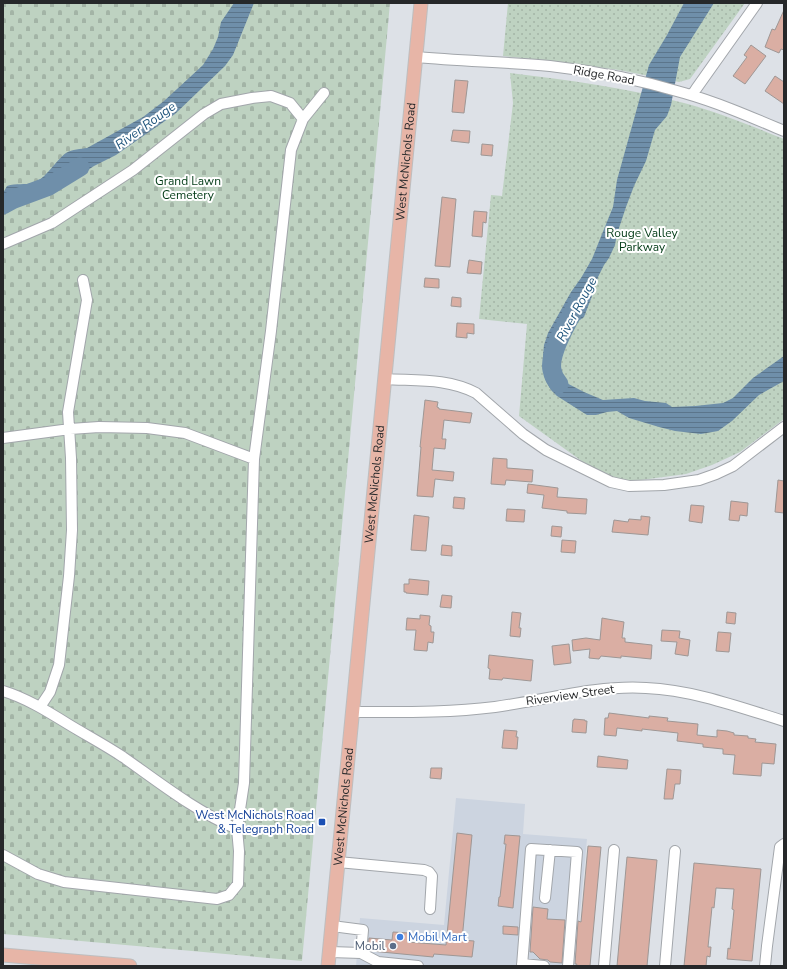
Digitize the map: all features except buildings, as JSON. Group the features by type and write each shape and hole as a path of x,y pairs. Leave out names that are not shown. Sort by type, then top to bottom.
{"main road":[{"name":"West McNichols Road","path":"328,966 421,3"},
{"path":"3,955 130,966"}],"street":[{"path":"689,94 698,85 758,3"},
{"name":"Ridge Road","path":"416,57 551,66 633,80 689,94 743,113 784,131"},
{"path":"3,856 38,874 64,882 217,899 229,895 238,884 239,851 237,829 244,782 254,459 271,331 292,150 303,119 324,93"},
{"path":"3,244 52,223 133,170 204,114 221,104 271,96 290,103 303,119"},
{"path":"40,707 50,692 59,665 69,576 72,530 69,406 87,300 83,280"},
{"path":"385,379 440,382 467,388 476,393 523,434 546,450 611,482 630,486 664,485 698,480 716,474 733,466 784,428"},
{"path":"3,438 70,429 99,427 147,428 185,433 254,459"},
{"name":"Riverview Street","path":"353,712 459,711 497,707 594,690 627,687 655,689 712,699 784,721"},
{"path":"3,691 17,695 40,707 121,756 215,820 237,829"},
{"path":"765,966 780,847 784,844"},
{"path":"544,966 522,965 531,849 577,852 568,966"},
{"path":"545,898 550,850"},
{"path":"604,966 614,850"},
{"path":"665,966 675,851"},
{"path":"338,862 424,870 429,872 432,876 430,909"},
{"path":"332,926 363,930 361,953"},
{"path":"330,952 361,953 378,964 418,966"}],"shaded area":[{"path":"456,798 525,804 523,834 587,839 575,966 356,966 360,918 444,925"}],"green space":[{"name":"Grand Lawn Cemetery","path":"3,3 390,3 302,961 3,934"},
{"path":"508,3 745,3 690,79 679,82 619,70 503,56"},
{"name":"Rouge Valley Parkway","path":"510,73 597,85 684,103 784,139 784,419 740,452 712,465 686,474 626,482 603,474 583,462 519,416 527,324 479,319 491,195 502,196 513,103"}],"water":[{"path":"234,3 254,3 233,55 225,66 175,114 116,155 82,174 66,180 53,181 42,192 16,195 9,199 3,218 3,193 7,186 30,184 38,181 66,153 87,148 143,117 164,101 203,65 213,49 218,37 221,22"},
{"path":"684,3 714,3 680,57 671,105 667,116 655,130 646,161 626,207 615,245 598,277 584,317 577,322 569,324 559,330 552,340 551,353 554,371 557,378 584,392 603,400 634,398 645,401 666,403 672,407 723,403 733,398 753,378 784,356 784,381 759,395 732,421 718,431 701,434 675,431 659,427 629,418 617,411 587,415 557,396 551,390 545,379 543,355 544,345 548,333 592,259 613,207 617,180 649,65"}],"waterway":[{"name":"River Rouge","path":"3,205 14,199 49,186 80,167"},
{"name":"River Rouge","path":"559,384 556,381 552,370 553,354 560,335 578,303"}],"place":[{"name":"West McNichols Road & Telegraph Road","path":"322,822"},
{"name":"Mobil Mart","path":"400,937"},
{"name":"Mobil","path":"393,946"}]}
